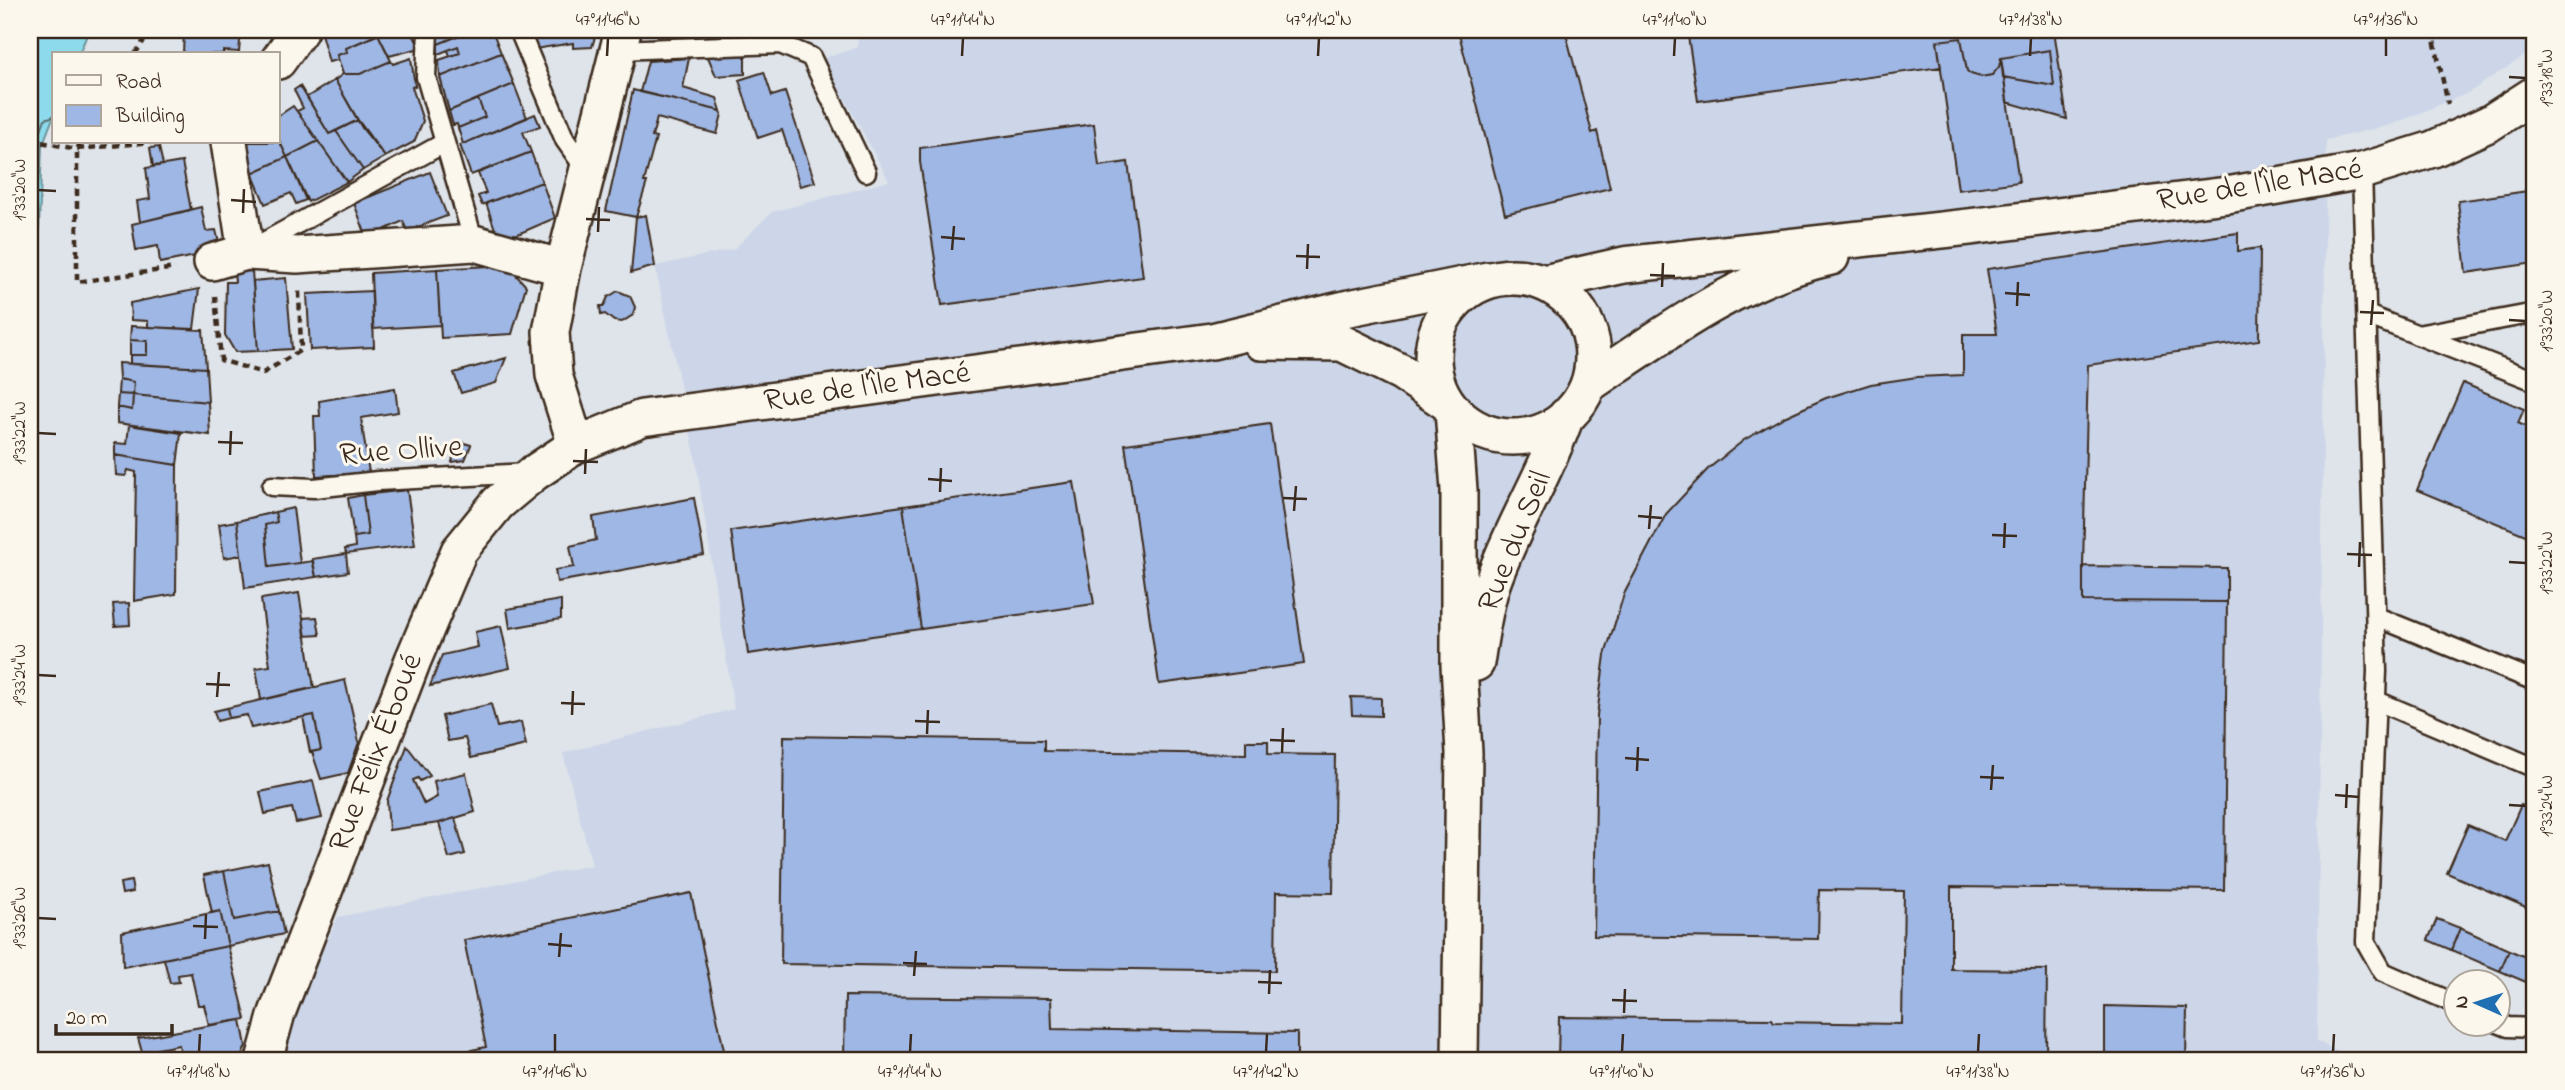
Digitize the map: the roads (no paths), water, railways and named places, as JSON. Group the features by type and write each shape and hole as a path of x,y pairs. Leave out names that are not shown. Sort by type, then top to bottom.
{"street":[{"path":"280,58 300,30"},
{"path":"576,445 554,375 551,332 563,268 620,40"},
{"name":"Rue de l'Île Macé","path":"1544,283 1624,265 2227,195 2362,171 2433,149 2490,123 2535,94"},
{"path":"229,144 246,252"},
{"name":"Rue de l'Île Macé","path":"1588,385 1702,311 1756,280 1820,259 1969,227"},
{"path":"212,262 246,252 297,255 474,243 563,268"},
{"path":"1518,277 1544,283 1569,299 1586,325 1592,350 1588,385 1581,400 1566,416 1540,432 1516,437 1486,433 1473,427 1450,407 1438,387 1433,363 1438,327 1446,312 1459,298 1471,288 1488,280 1518,277"},
{"name":"Rue de l'Île Macé","path":"534,473 576,445 642,418 1212,341 1349,308 1488,280"},
{"name":"Rue de l'Île Macé","path":"1212,341 1342,343 1401,372 1450,407"},
{"name":"Rue du Seil","path":"1450,407 1460,490 1459,665 1464,753 1460,1060"},
{"name":"Rue du Seil","path":"1464,753 1481,627 1492,584 1557,442 1566,416"},
{"name":"Rue Félix Éboué","path":"264,1060 282,1000 412,660 459,551 498,503 534,473"}],"lane":[{"path":"428,30 426,77 474,243"},
{"path":"519,30 565,140 587,172"},
{"path":"620,40 780,44 811,57 866,172"},
{"path":"246,252 444,143"},
{"path":"2362,171 2377,617 2377,701 2366,942 2383,972 2442,998"},
{"path":"2417,335 2535,313"},
{"path":"2367,316 2535,381"},
{"name":"Rue Ollive","path":"272,486 314,488 378,481 534,473"},
{"path":"2377,617 2534,678"},
{"path":"2377,701 2535,768"},
{"path":"2512,1027 2535,1028"}],"water":[{"path":"30,30 89,30 80,52 52,52 52,120 42,146 30,472"}]}
